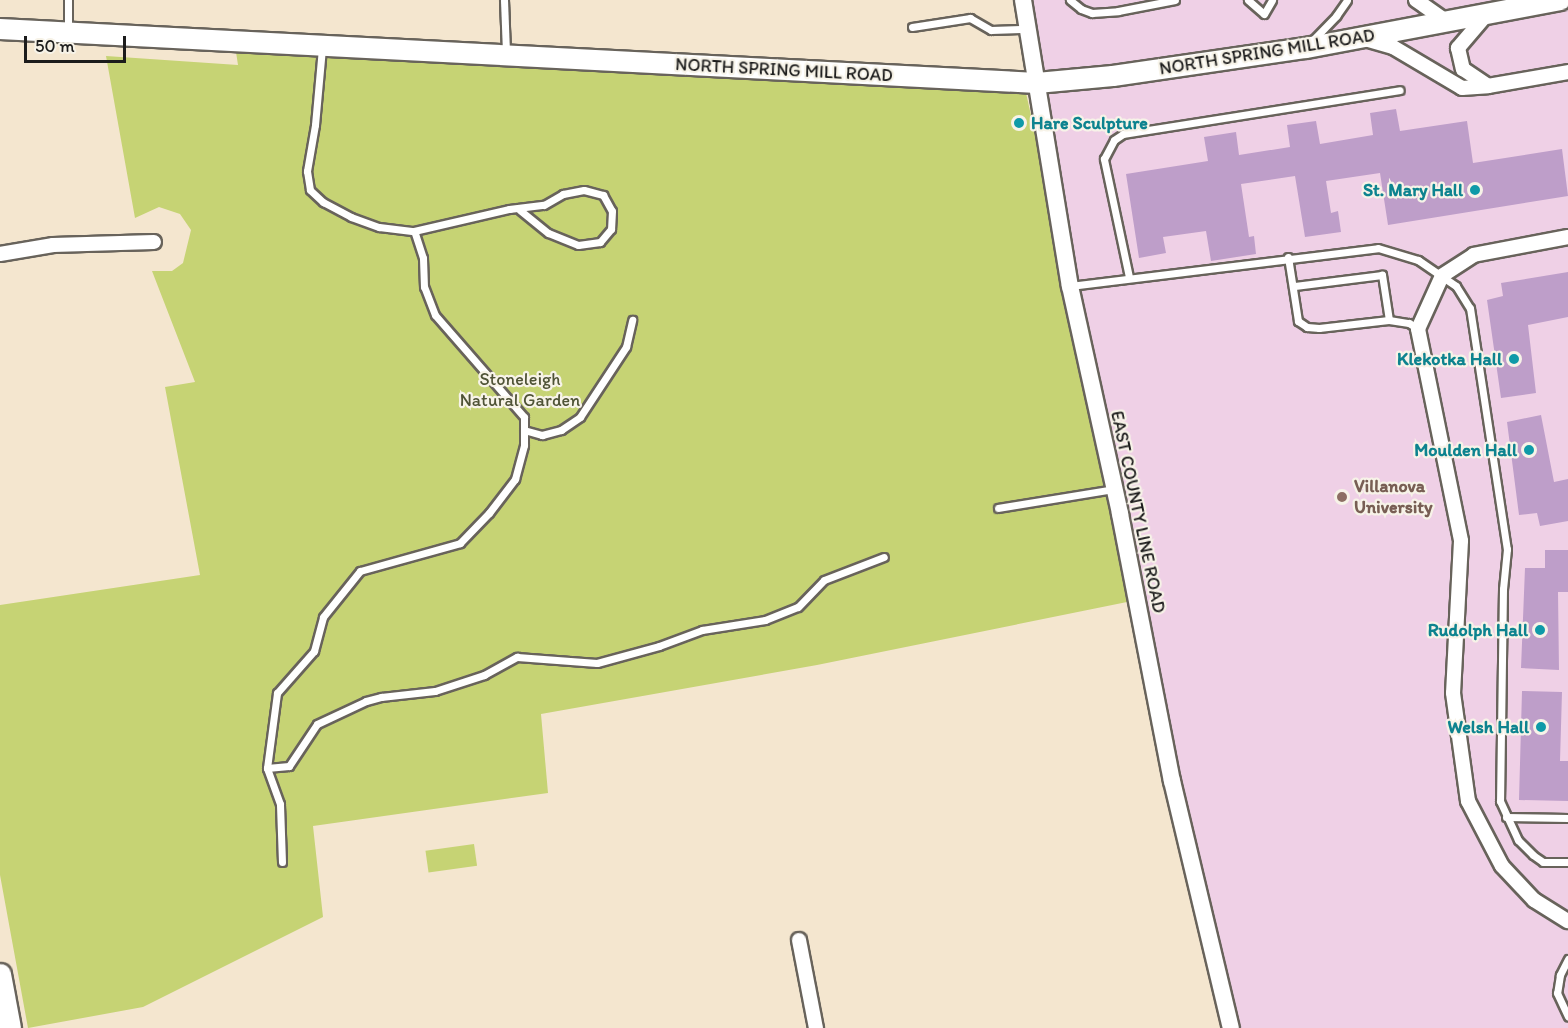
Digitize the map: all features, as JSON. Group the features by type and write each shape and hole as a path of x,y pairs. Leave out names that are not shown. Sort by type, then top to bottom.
{"main road":[{"name":"NORTH SPRING MILL ROAD","path":"0,29 1037,83 1113,76 1306,48 1561,0"},
{"path":"1,983 10,1028"}],"street":[{"name":"EAST COUNTY LINE ROAD","path":"1023,0 1070,286 1114,489 1172,781 1231,1028"},
{"path":"1416,0 1448,22"},
{"path":"1487,14 1458,48 1463,69 1488,86"},
{"path":"1352,39 1372,39 1393,47 1462,88 1488,86 1568,72"},
{"path":"1568,237 1474,255 1442,276 1418,329 1461,541 1453,693 1468,801 1502,866 1534,900 1568,921"},
{"path":"0,254 52,245 154,242"},
{"path":"799,940 816,1028"}],"lane":[{"path":"68,0 68,32"},
{"path":"504,0 506,55"},
{"path":"1070,0 1092,14 1175,0"},
{"path":"1248,0 1264,14 1272,0"},
{"path":"1306,48 1336,16 1347,0"},
{"path":"912,27 970,18 992,30 1028,29"},
{"path":"322,45 315,125 307,171 310,190 351,217 379,226 414,231 509,209 520,210 544,205 563,194 584,190 603,195 612,211 610,229 600,242 578,245 548,233 520,210"},
{"path":"1129,277 1104,159 1114,140 1123,134 1400,90"},
{"path":"282,862 280,804 267,768 277,693 314,651 323,617 360,571 460,543 489,513 515,479 524,445 524,417 435,315 424,287 423,258 414,231"},
{"path":"1070,286 1288,257 1378,248 1418,260 1456,286 1470,308 1507,549 1503,589 1500,801 1518,840 1533,855 1543,862 1568,862"},
{"path":"1288,257 1295,286 1298,321 1307,327 1319,328 1389,320 1409,323 1418,329"},
{"path":"1295,286 1382,275 1389,320"},
{"path":"524,430 542,435 561,430 580,417 626,348 632,320"},
{"path":"998,508 1114,489"},
{"path":"267,768 289,766 317,724 352,710 366,701 381,697 435,691 484,675 517,657 597,663 659,646 702,630 765,620 798,607 824,580 884,557"},
{"path":"1506,817 1568,818"},
{"path":"1568,959 1560,975 1557,993 1568,1017"}],"shaded area":[{"name":"Villanova University","path":"1022,0 1568,0 1568,1028 1231,1028 1070,286"}],"green space":[{"name":"Stoneleigh Natural Garden","path":"236,52 1026,93 1053,214 1127,602 817,665 541,714 548,793 313,826 323,917 143,1007 28,1028 0,875 0,605 200,575 165,387 195,382 152,271 172,271 183,263 191,230 180,214 159,207 135,218 106,56 238,65"},
{"path":"474,844 477,866 429,873 425,851"}],"building":[{"name":"St. Mary Hall","path":"1396,109 1400,131 1467,121 1473,163 1562,149 1568,196 1388,225 1380,173 1326,181 1331,213 1338,211 1341,232 1305,237 1295,176 1241,184 1249,237 1254,236 1256,254 1211,261 1206,231 1163,237 1166,253 1139,258 1126,174 1208,161 1204,137 1236,132 1239,155 1290,147 1287,125 1316,121 1320,144 1373,135 1370,113"},
{"name":"Klekotka Hall","path":"1568,272 1568,317 1528,325 1536,393 1501,398 1487,300 1503,296 1501,283"},
{"name":"Moulden Hall","path":"1541,415 1554,482 1568,479 1568,521 1540,526 1537,513 1519,515 1507,422"},
{"name":"Rudolph Hall","path":"1545,550 1568,550 1568,592 1558,592 1559,670 1521,668 1525,568 1545,568"},
{"name":"Welsh Hall","path":"1522,691 1562,692 1560,761 1568,761 1568,801 1519,800"}],"place":[{"name":"Hare Sculpture","path":"1019,123"},
{"name":"St. Mary Hall","path":"1475,190"},
{"name":"Klekotka Hall","path":"1514,359"},
{"name":"Moulden Hall","path":"1529,450"},
{"name":"Villanova University","path":"1342,497"},
{"name":"Rudolph Hall","path":"1540,630"},
{"name":"Welsh Hall","path":"1541,727"}]}
